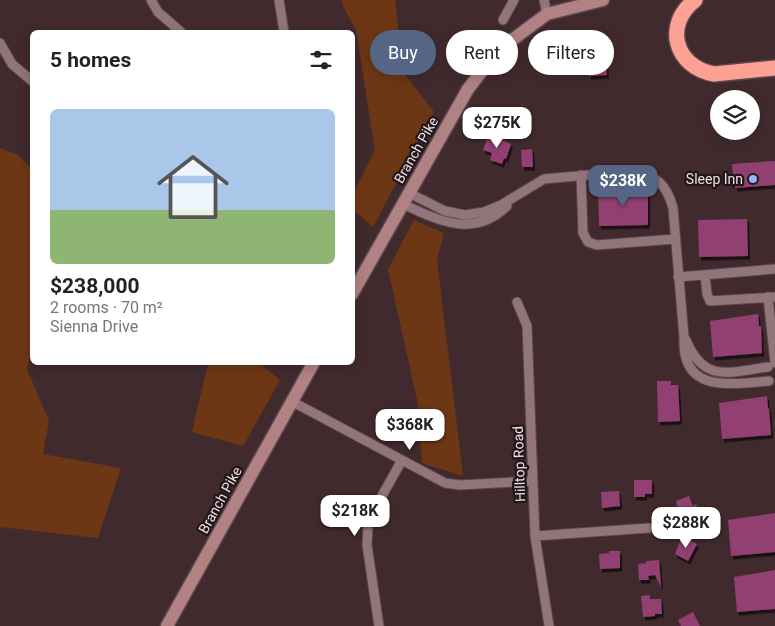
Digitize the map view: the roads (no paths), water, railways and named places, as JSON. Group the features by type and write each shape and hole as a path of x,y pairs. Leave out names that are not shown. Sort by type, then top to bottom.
{"highway":[{"path":"695,0 683,11 679,18 676,35 680,51 694,67 714,74 775,68"}],"street":[{"path":"151,0 158,12 179,30"},
{"path":"279,0 284,30"},
{"path":"544,0 547,14"},
{"name":"Branch Pike","path":"355,289 477,76 504,46 547,14 603,0"},
{"path":"503,20 511,1"},
{"path":"0,43 12,64 30,79"},
{"path":"406,199 464,215 484,212 514,198 533,184 544,179 633,171 644,173 655,179 670,195 673,208 685,357 690,367 702,379 718,384 772,382"},
{"path":"580,175 583,233 588,242 597,245 675,239"},
{"path":"678,277 775,269"},
{"path":"705,275 707,294 710,301 772,297 773,365 766,372 766,377 772,382"},
{"name":"Hilltop Road","path":"517,302 527,326 536,536 549,626"},
{"path":"684,337 696,359 707,369 714,372 730,372 773,365"},
{"name":"Branch Pike","path":"167,626 312,365"},
{"path":"293,402 437,480 452,485 533,482"},
{"path":"380,626 367,545 368,525 373,512 402,460"},
{"path":"536,536 649,528"}],"place":[{"name":"Sleep Inn","path":"753,179"}]}
